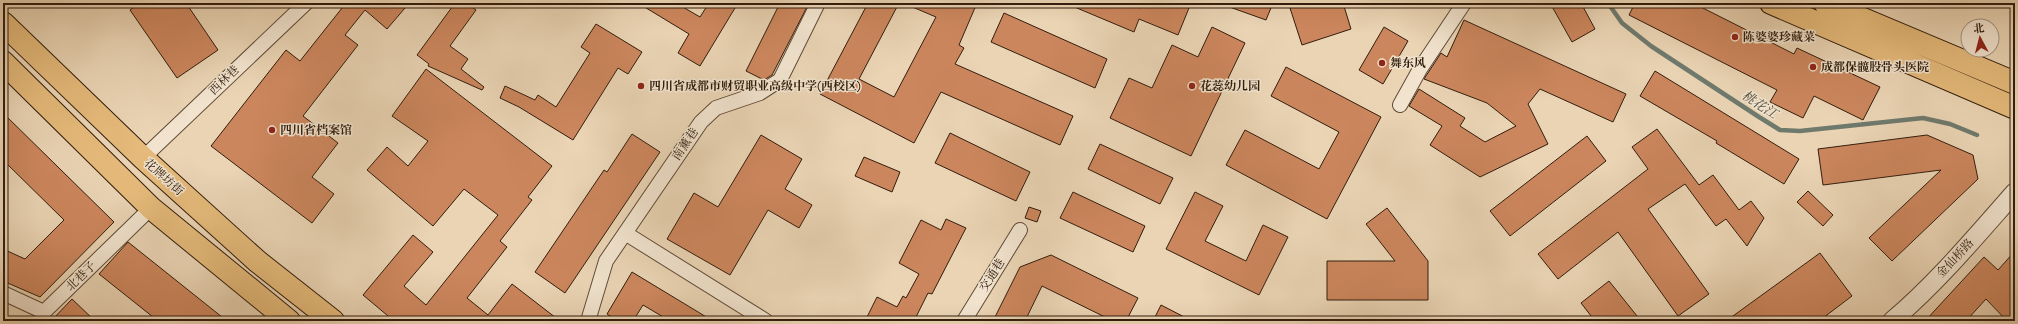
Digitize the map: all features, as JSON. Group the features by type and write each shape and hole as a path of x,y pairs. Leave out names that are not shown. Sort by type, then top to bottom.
{"main road":[{"path":"1771,3 2015,108"},
{"path":"1825,3 2015,83"},
{"name":"花牌坊街","path":"3,23 143,158 257,261 333,321"},
{"path":"3,62 151,208 289,321"}],"street":[{"name":"西林巷","path":"143,158 306,3"},
{"name":"南薰巷","path":"588,321 606,261 700,122 716,108 760,93 780,80 818,3"},
{"path":"1400,105 1420,69 1464,3"},
{"name":"金仙桥路","path":"1892,321 1906,309 1955,259 2015,192"},
{"name":"北巷子","path":"3,293 44,312 151,208"},
{"name":"交通巷","path":"964,321 1020,230"},
{"path":"625,233 766,321"}],"building":[{"path":"140,3 186,3 218,50 177,78 130,10"},
{"name":"四川省档案馆","path":"346,3 399,3 405,8 387,29 365,10 345,35 358,45 303,116 338,143 312,177 334,194 312,223 211,146 286,50 300,61"},
{"path":"455,3 466,3 476,10 450,46 468,59 461,69 484,87 482,90 428,66 429,64 417,55"},
{"path":"638,3 676,3 700,17 709,3 738,3 700,66 678,53 689,34"},
{"path":"780,3 809,3 772,75 764,80 746,71"},
{"path":"868,3 899,3 859,79 894,97 936,17 903,3 977,3 959,45 964,48 955,64 1073,116 1060,145 941,92 914,143 820,94"},
{"path":"1065,3 1130,3 1141,8 1143,3 1191,3 1178,35 1139,19 1134,32"},
{"path":"1224,3 1273,3 1266,20 1224,5"},
{"path":"1305,3 1343,3 1351,29 1302,45 1290,8"},
{"path":"1550,3 1581,3 1595,29 1572,42"},
{"path":"1635,3 1693,3 1794,54 1797,48 1880,87 1863,120 1814,96 1803,118 1770,102 1777,90 1629,15"},
{"path":"1004,13 1107,59 1095,88 991,42"},
{"path":"1464,20 1626,94 1613,122 1540,89 1528,104 1548,144 1480,177 1430,145 1442,126 1409,106 1419,89 1465,118 1460,126 1485,142 1516,126 1487,103 1424,79 1441,53 1447,57"},
{"path":"596,24 642,52 628,74 618,68 573,140 519,107 500,98 505,86 535,100 538,95 556,107 590,53 581,47"},
{"path":"1212,27 1245,43 1191,156 1110,118 1129,78 1152,88 1172,45 1198,57"},
{"path":"1384,27 1408,41 1383,84 1359,70"},
{"path":"1286,67 1381,117 1327,219 1226,165 1245,130 1319,169 1339,132 1271,96"},
{"path":"426,69 552,166 528,197 532,200 500,241 507,247 467,298 488,315 512,284 560,321 394,321 363,295 413,235 433,252 404,286 426,305 498,215 464,189 433,226 367,170 387,147 408,166 428,141 392,116"},
{"path":"1655,71 1799,159 1784,184 1716,143 1717,141 1640,96"},
{"path":"3,113 114,222 40,297 3,281 3,249 25,259 64,220 3,160"},
{"path":"1657,129 1699,185 1713,175 1739,210 1751,201 1764,218 1747,246 1726,219 1716,226 1685,184 1648,209 1709,294 1678,316 1618,232 1558,279 1538,254 1648,169 1632,147"},
{"path":"950,133 1030,172 1016,201 935,163"},
{"path":"632,134 660,152 565,293 535,272 604,170 607,172"},
{"path":"761,135 802,159 785,189 812,205 799,228 768,210 730,275 667,239 694,193 718,207"},
{"path":"1927,135 1973,155 1978,179 1892,261 1869,238 1941,170 1823,185 1818,149"},
{"path":"1587,136 1606,161 1510,236 1490,211"},
{"path":"1100,144 1173,178 1160,204 1088,169"},
{"path":"864,157 900,172 892,192 855,176"},
{"path":"1808,191 1833,215 1823,226 1797,202"},
{"path":"1073,192 1145,226 1133,252 1060,218"},
{"path":"1195,192 1223,206 1205,241 1246,261 1263,225 1288,237 1259,295 1166,249"},
{"path":"1029,207 1041,211 1037,222 1025,218"},
{"path":"1387,208 1428,261 1428,300 1327,300 1327,261 1395,261 1366,224"},
{"path":"946,219 966,228 932,294 928,293 914,321 865,321 877,297 897,307 903,296 906,298 919,274 899,263 921,220 941,230"},
{"path":"128,242 227,321 158,321 99,274"},
{"path":"2015,251 2015,321 2007,321 1986,299 1966,321 1925,321 1984,257 1998,270"},
{"path":"1820,253 1852,296 1819,321 1726,321"},
{"path":"1051,255 1138,298 1126,321 1113,321 1042,286 1025,321 993,321 1020,267"},
{"path":"632,272 713,321 670,321 643,305 633,321 618,321 607,314"},
{"path":"1609,281 1641,321 1595,321 1581,303"},
{"path":"72,299 95,321 51,321"},
{"path":"1161,305 1192,321 1153,321"}],"waterway":[{"name":"桃花江","path":"1608,3 1622,23 1651,46 1780,130 1800,131 1923,118 1950,124 1977,135"}],"place":[{"name":"陈婆婆珍藏菜","path":"1735,37"},
{"name":"舞东风","path":"1382,63"},
{"name":"成都保髋股骨头医院","path":"1813,67"},
{"name":"四川省成都市财贸职业高级中学(西校区)","path":"641,86"},
{"name":"花蕊幼儿园","path":"1192,86"},
{"name":"四川省档案馆","path":"272,130"}]}
